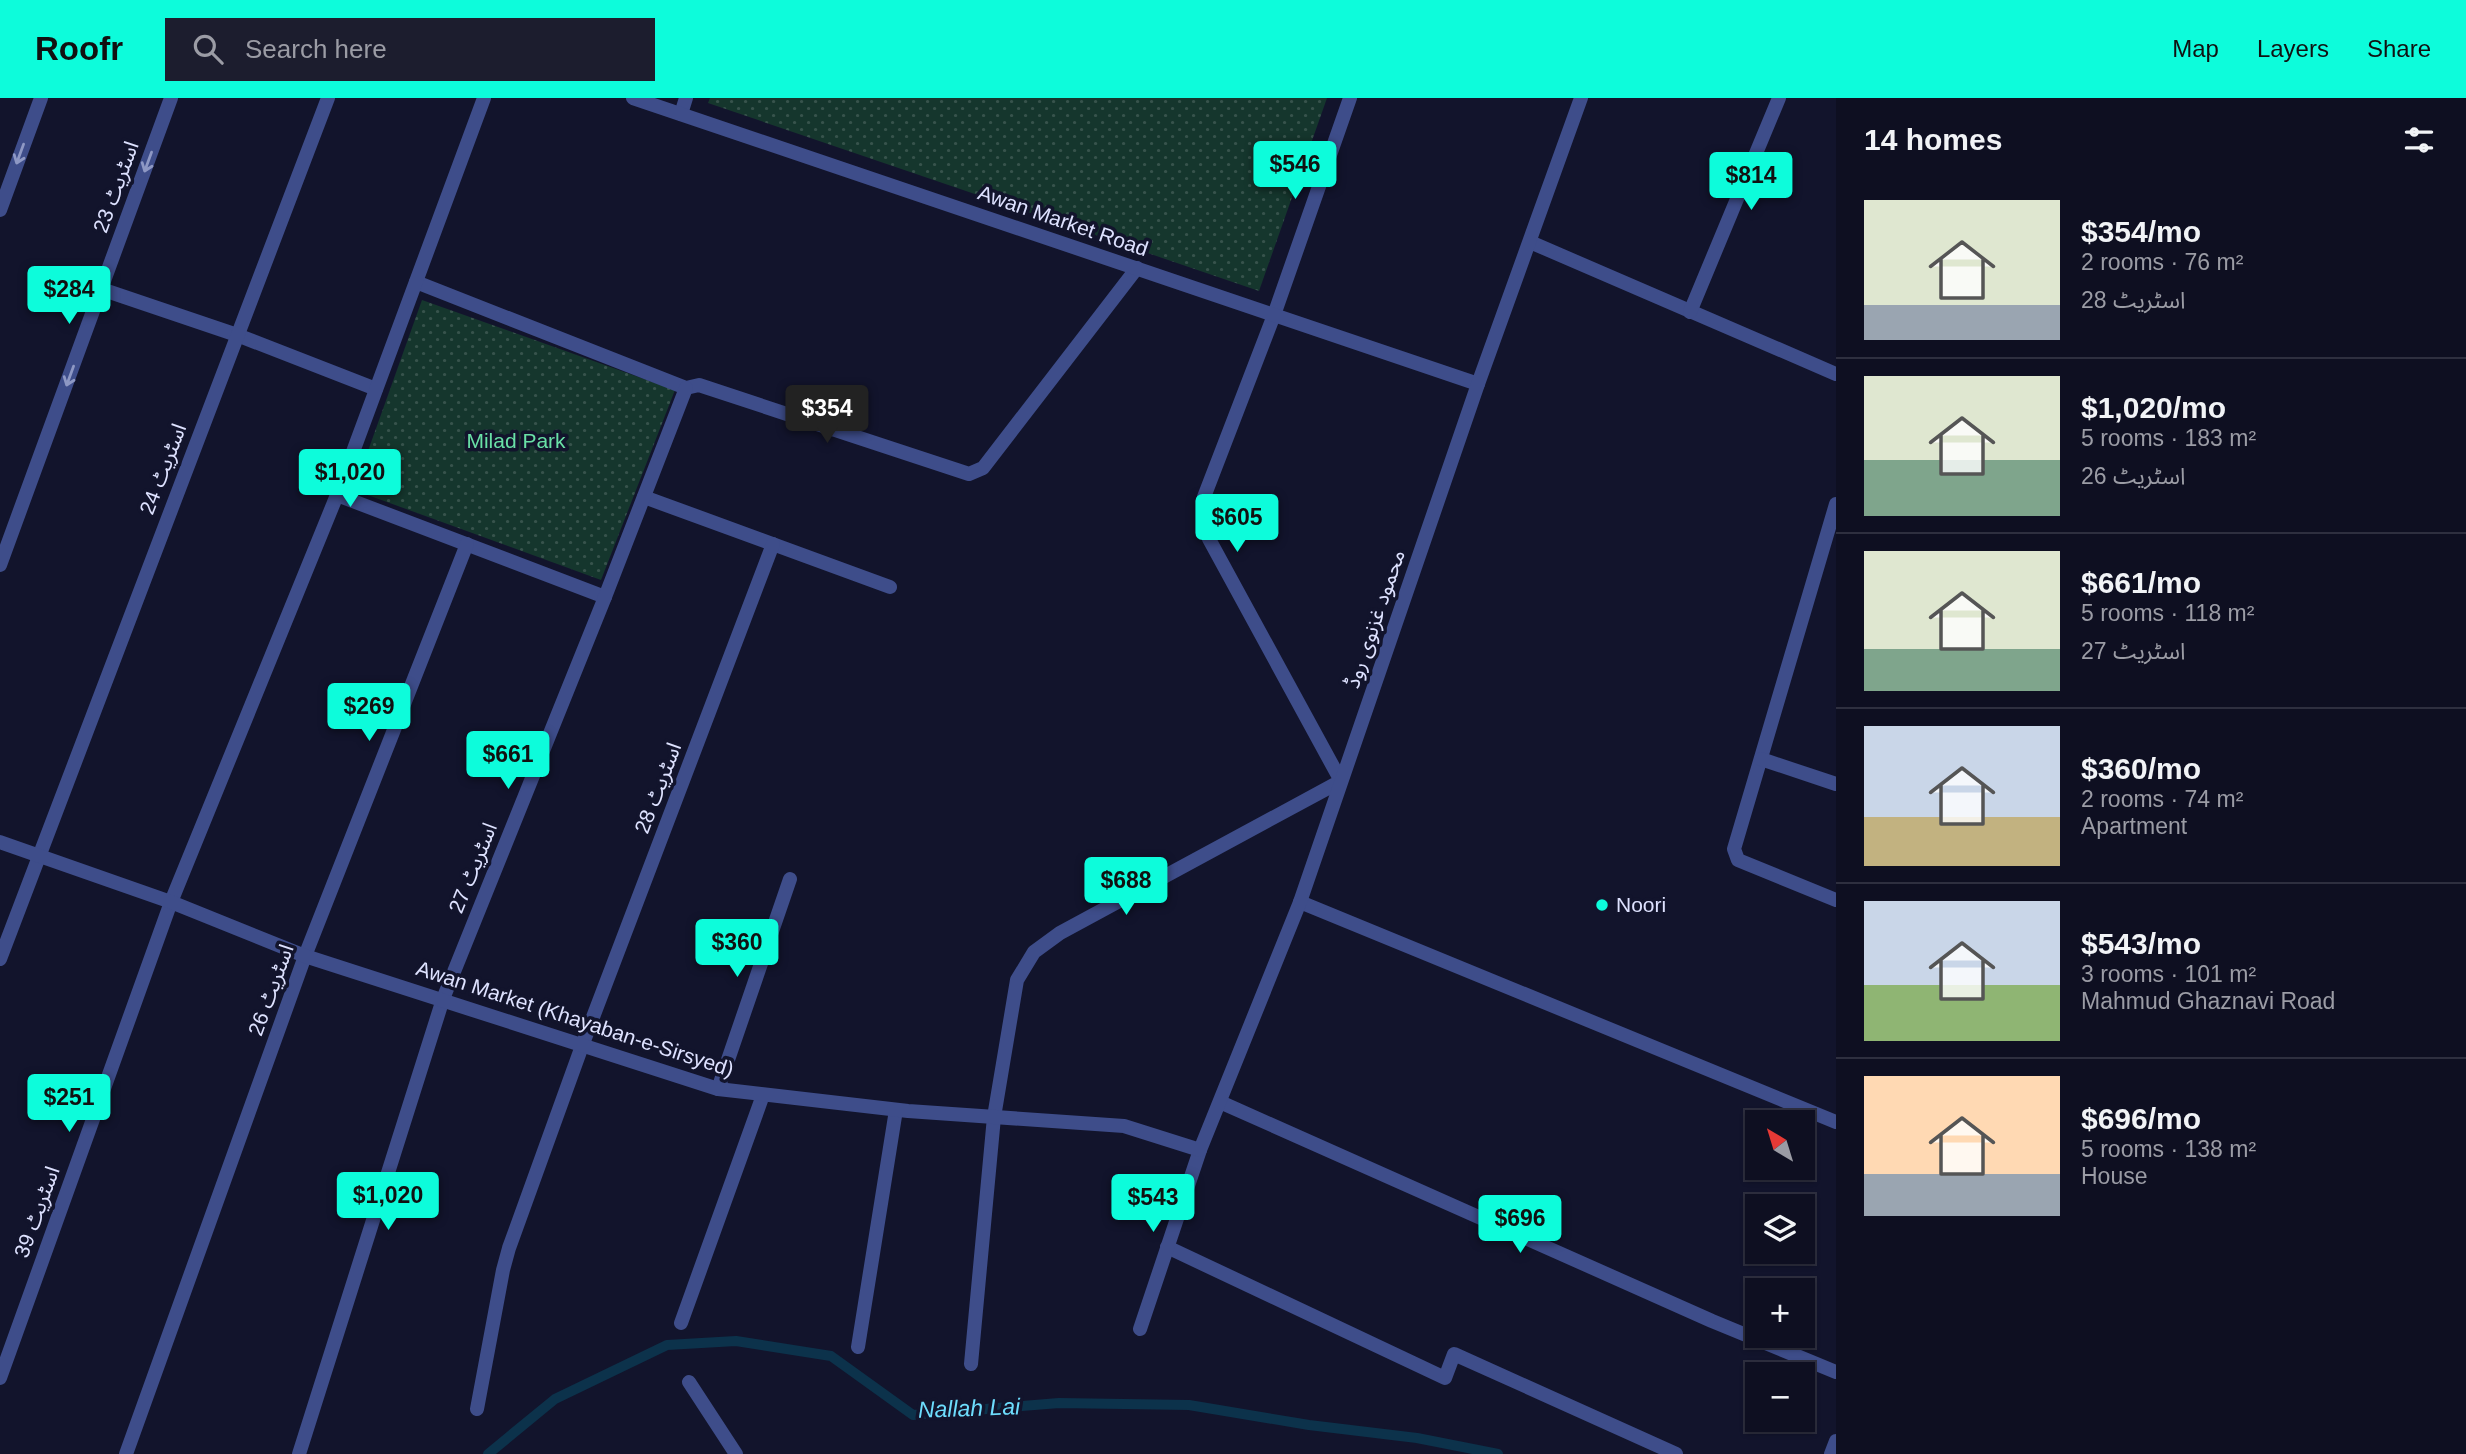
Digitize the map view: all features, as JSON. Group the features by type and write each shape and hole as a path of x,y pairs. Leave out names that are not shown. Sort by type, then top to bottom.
{"street":[{"path":"0,210 41,98"},
{"name":"اسٹریٹ 23","path":"0,565 171,98"},
{"name":"اسٹریٹ 24","path":"0,959 328,98"},
{"name":"اسٹریٹ 39","path":"0,1378 171,902 337,495 484,98"},
{"name":"Awan Market Road","path":"633,98 1478,384"},
{"path":"681,114 686,98"},
{"path":"971,1364 994,1117 1017,980 1034,952 1060,933 1341,781 1209,539 1204,497 1274,315 1350,98"},
{"name":"محمود غزنوی روڈ","path":"1140,1329 1200,1150 1300,902 1478,384 1581,98"},
{"path":"1690,312 1779,98"},
{"path":"1530,242 1836,374"},
{"path":"416,282 686,388 699,385 969,474 983,468 1137,268"},
{"path":"101,289 237,335 376,389"},
{"name":"اسٹریٹ 27","path":"299,1454 443,999 606,597 686,388"},
{"path":"337,495 606,597"},
{"path":"644,497 890,587"},
{"path":"1836,504 1734,849 1738,859 1836,900"},
{"name":"اسٹریٹ 26","path":"126,1454 305,956 467,544"},
{"name":"اسٹریٹ 28","path":"477,1409 503,1270 582,1046 773,544"},
{"path":"1761,759 1836,785"},
{"name":"Awan Market (Khayaban-e-Sirsyed)","path":"0,842 171,902 305,956 718,1089 896,1110 1124,1126 1200,1150"},
{"path":"718,1089 790,879"},
{"path":"1300,902 1836,1122"},
{"path":"681,1323 763,1095"},
{"path":"1220,1102 1713,1321 1836,1371"},
{"path":"858,1347 896,1110"},
{"path":"1167,1247 1445,1378 1454,1354 1676,1454"},
{"path":"689,1382 736,1454"},
{"path":"1831,1454 1836,1441"}],"green space":[{"path":"710,98 1327,98 1259,291 708,103"},
{"name":"Milad Park","path":"422,300 675,390 601,580 354,490"}],"waterway":[{"name":"Nallah Lai","path":"488,1454 555,1399 667,1345 736,1341 831,1356 913,1415 1059,1403 1189,1405 1309,1425 1417,1438 1498,1454"}],"place":[{"name":"Noori","path":"1602,905"}]}
